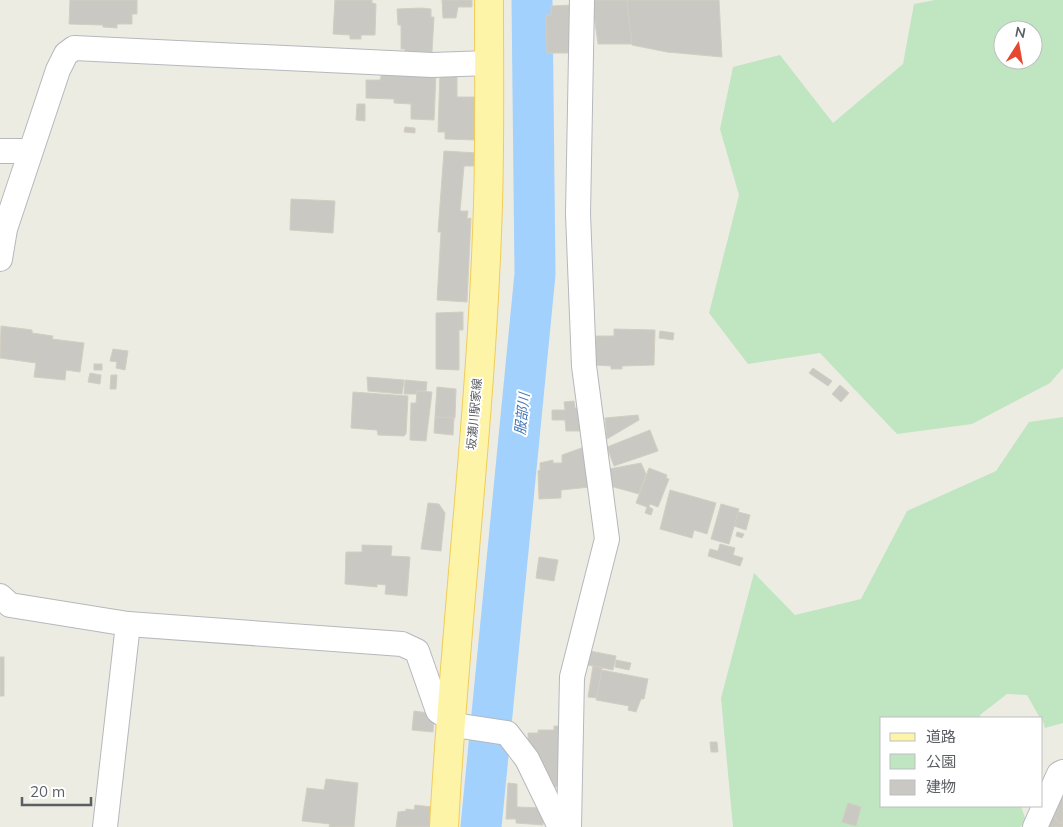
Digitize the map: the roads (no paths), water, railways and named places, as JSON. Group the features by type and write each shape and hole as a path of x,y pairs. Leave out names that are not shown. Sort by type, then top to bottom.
{"main road":[{"name":"坂瀬川駅家線","path":"444,827 461,723 488,204 489,0"}],"street":[{"path":"569,827 572,677 607,539 584,366 578,214 582,0"},
{"path":"0,259 5,229 58,70 66,54 74,48 432,65 489,63"},
{"path":"0,150 30,152"},
{"path":"0,596 10,605 128,624 402,644 417,651 438,711 461,723 507,733 527,759 560,827"},
{"path":"104,827 128,624"},
{"path":"1035,827 1059,774 1063,772"}],"waterway":[{"name":"服部川","path":"481,827 535,274 532,0"}]}
